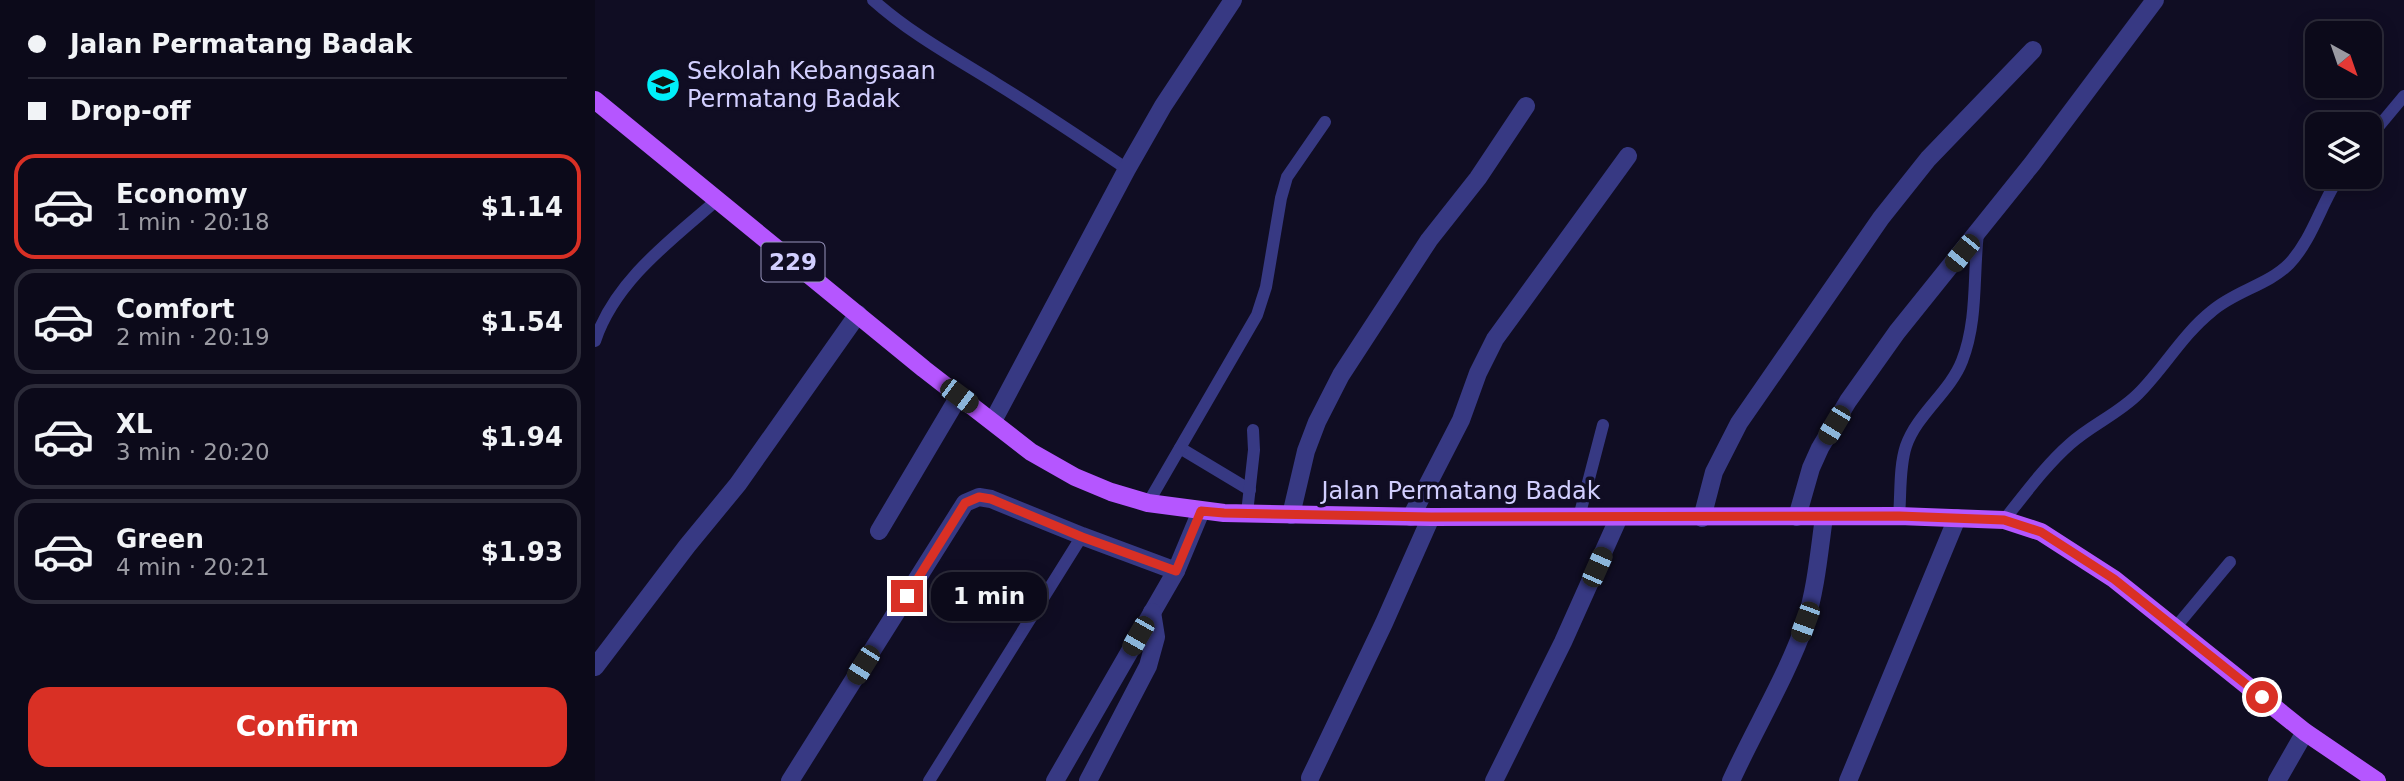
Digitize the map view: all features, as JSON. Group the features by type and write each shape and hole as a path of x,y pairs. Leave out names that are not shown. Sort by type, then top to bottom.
{"main road":[{"name":"Jalan Permatang Badak","path":"595,100 1031,452 1075,477 1111,492 1148,503 1201,511 1291,515 1702,518 1899,516 2004,520 2041,532 2114,579 2305,732 2377,781"}],"street":[{"path":"993,421 1127,169 1163,106 1233,0"},
{"path":"1797,517 1811,468 1848,401 1897,332 1978,233 2155,0"},
{"path":"1702,518 1714,472 1739,423 1881,218 1928,159 2033,50"},
{"path":"1291,515 1306,451 1317,422 1341,375 1422,250 1478,178 1526,106"},
{"path":"1411,517 1461,420 1478,373 1495,339 1628,156"},
{"path":"595,667 738,484 858,314"},
{"path":"879,531 959,396"},
{"path":"790,781 965,503 979,497 991,499 1082,537 1176,571"},
{"path":"1055,781 1176,571 1201,511"},
{"path":"1310,778 1431,517"},
{"path":"1494,781 1563,642 1619,517"},
{"path":"1731,781 1790,662 1805,622 1814,590 1824,517"},
{"path":"1848,781 1957,518"},
{"path":"1088,781 1148,666 1156,638 1152,612"},
{"path":"2277,781 2305,732"}],"lane":[{"path":"873,0 936,48 1019,98 1127,169"},
{"path":"2382,122 2404,96"},
{"path":"1148,503 1257,315 1266,287 1287,177 1325,122"},
{"path":"2004,520 2068,446 2117,412 2140,392 2196,324 2236,295 2268,279 2289,264 2306,239 2331,189"},
{"path":"595,341 621,293 643,265 717,200"},
{"path":"1899,516 1905,448 1913,430 1961,365 1970,340 1978,233"},
{"path":"1579,517 1603,425"},
{"path":"1247,513 1254,430"},
{"path":"1180,447 1250,490"},
{"path":"929,781 1082,537"},
{"path":"2175,628 2230,562"}],"place":[{"name":"Sekolah Kebangsaan Permatang Badak","path":"663,85"}],"route":[{"path":"907,596 965,503 979,497 991,499 1082,537 1176,571 1201,511 1431,517 1899,516 2004,520 2041,532 2114,579 2262,697"}]}
